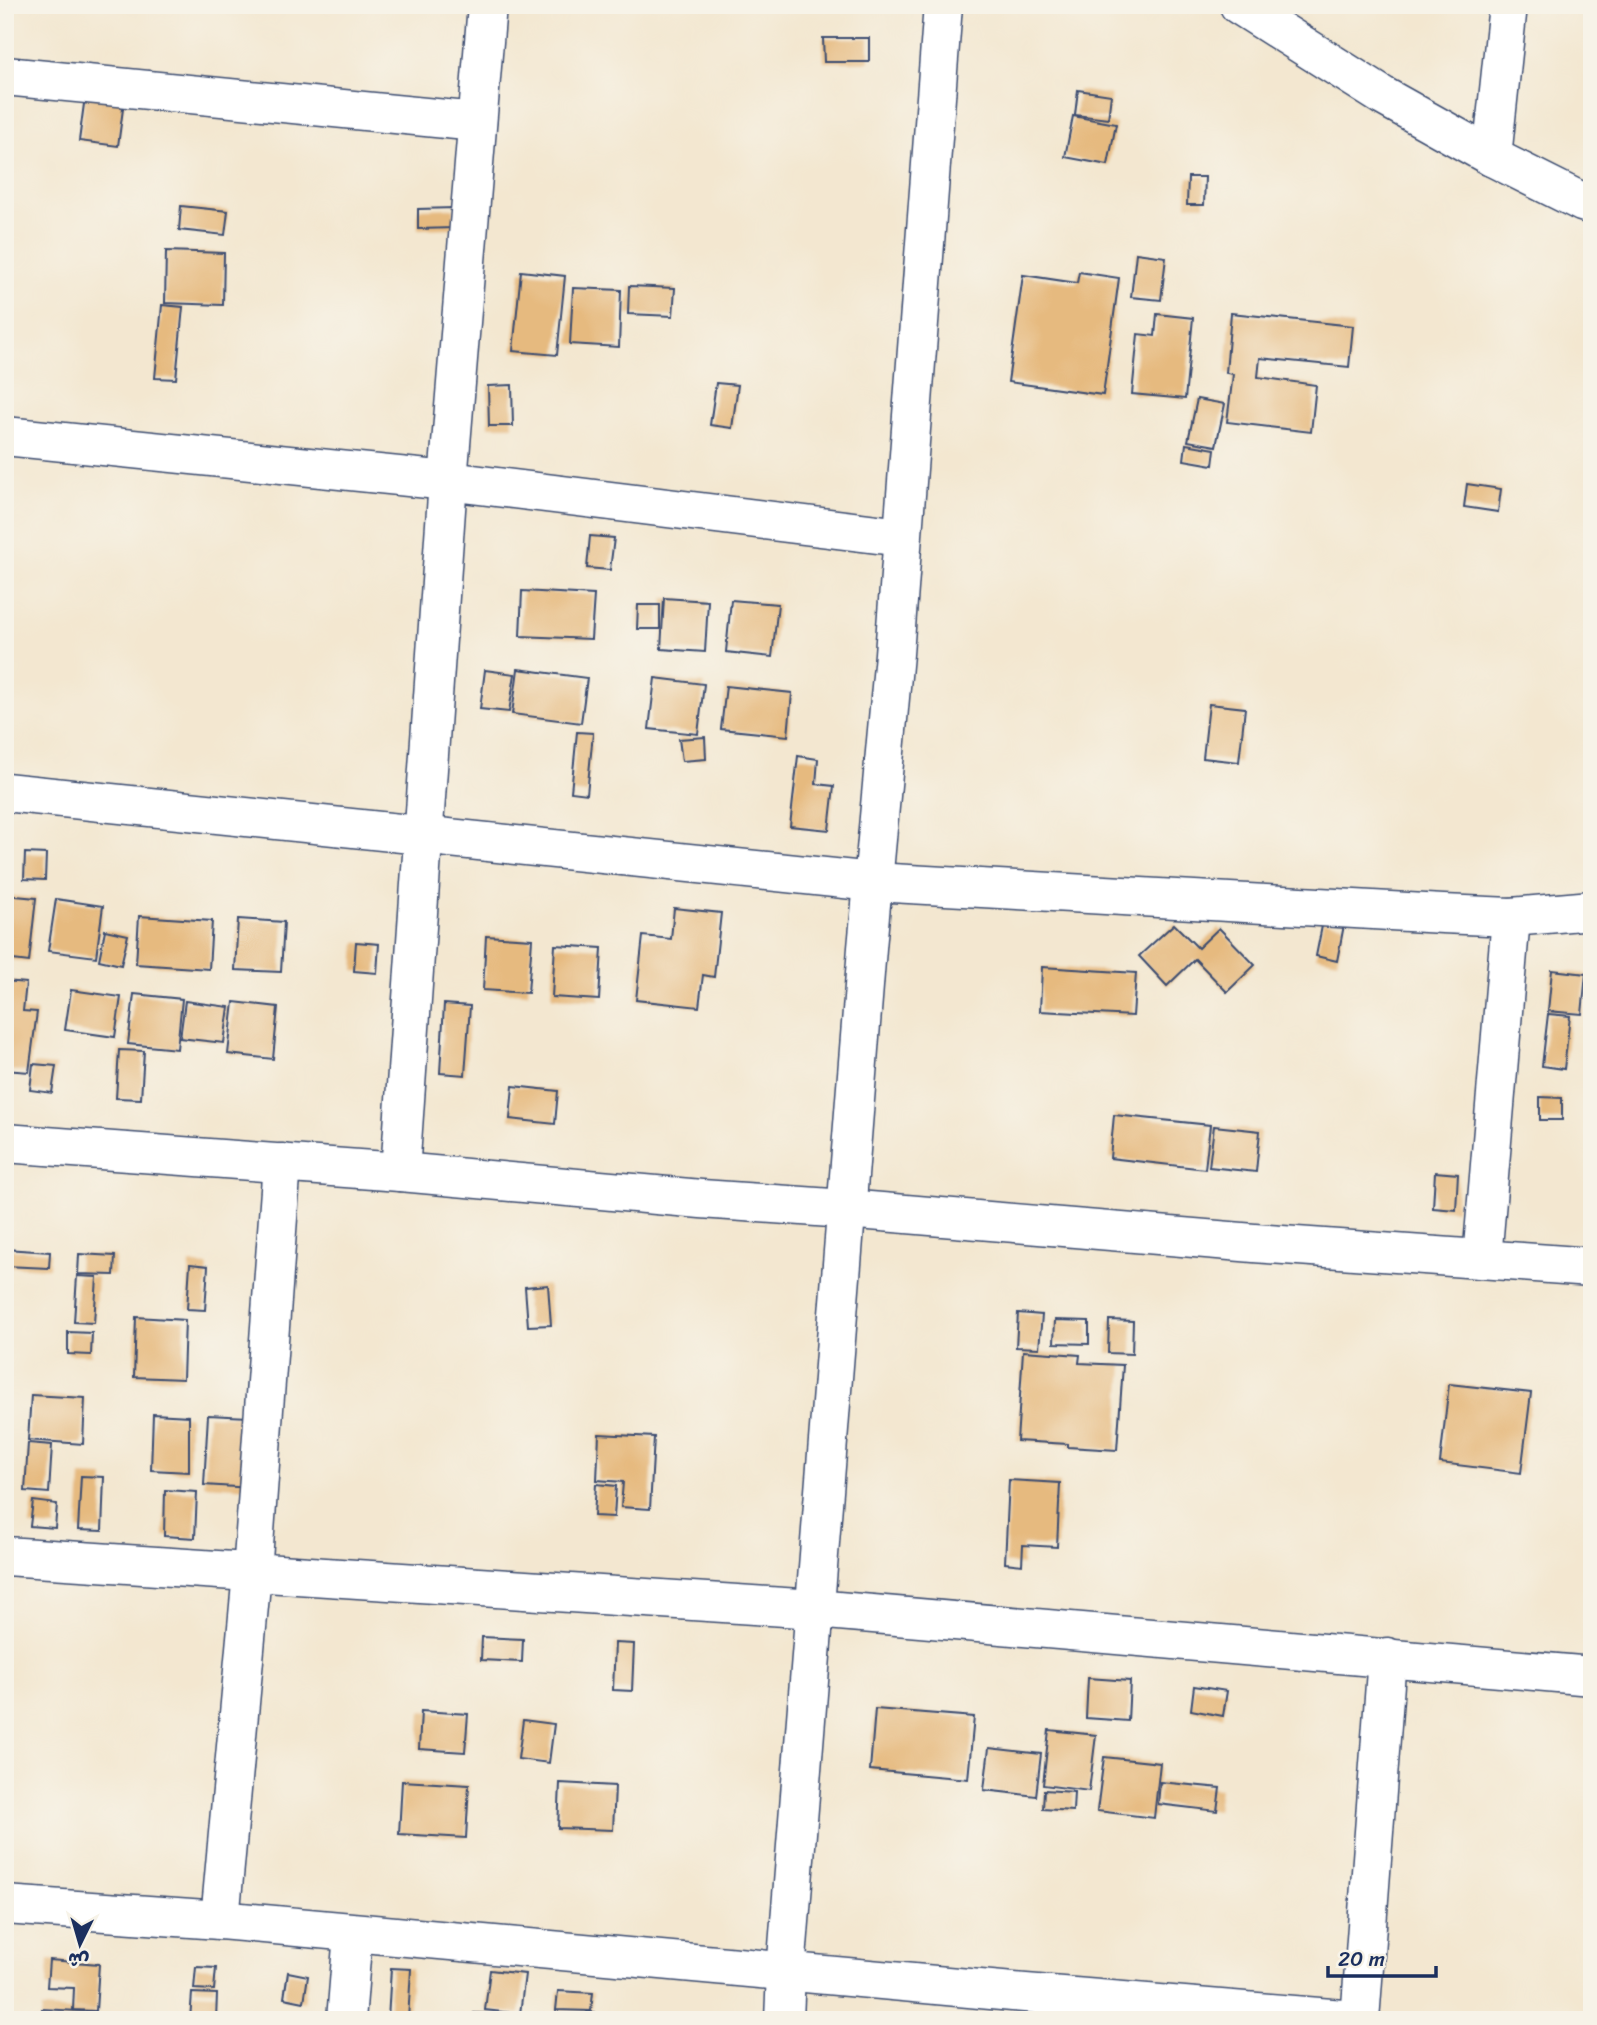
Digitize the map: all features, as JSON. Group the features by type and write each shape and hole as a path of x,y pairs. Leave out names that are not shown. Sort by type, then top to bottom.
{"street":[{"path":"400,1172 448,481 487,5"},
{"path":"784,2020 846,1209 894,654 943,5"},
{"path":"1239,5 1383,96 1492,157 1592,205"},
{"path":"1492,157 1508,5"},
{"path":"5,76 477,122"},
{"path":"5,436 448,481 902,537"},
{"path":"5,792 873,882 1511,917 1592,910"},
{"path":"1482,1259 1511,917"},
{"path":"5,1143 400,1172 1241,1242 1592,1267"},
{"path":"220,1920 252,1573 282,1163"},
{"path":"5,1556 815,1609 1592,1676"},
{"path":"5,1905 220,1920 786,1972 1012,2006 1358,2020 1387,1657"},
{"path":"346,2020 353,1933"}],"building":[{"path":"823,38 869,38 869,62 824,62"},
{"path":"86,89 125,94 118,146 79,141"},
{"path":"1078,90 1111,95 1108,119 1075,115"},
{"path":"1073,116 1116,124 1108,165 1065,157"},
{"path":"1188,177 1205,177 1204,205 1187,205"},
{"path":"181,206 228,211 225,235 179,230"},
{"path":"454,208 454,228 418,229 418,209"},
{"path":"166,251 224,253 223,305 165,303"},
{"path":"1136,253 1166,257 1161,300 1131,297"},
{"path":"521,271 565,276 557,355 513,351"},
{"path":"1079,272 1119,278 1103,395 1008,382 1023,275 1077,283"},
{"path":"629,286 675,288 673,316 628,314"},
{"path":"573,288 621,290 619,347 570,344"},
{"path":"162,305 183,307 176,379 155,378"},
{"path":"1231,313 1353,326 1349,367 1260,358 1258,377 1316,385 1311,432 1227,422 1233,374 1226,373"},
{"path":"1157,314 1193,318 1185,399 1132,394 1138,334 1155,336"},
{"path":"716,383 738,385 732,428 710,425"},
{"path":"512,385 513,426 489,426 488,386"},
{"path":"1197,399 1225,404 1216,446 1188,441"},
{"path":"1186,444 1215,449 1213,465 1184,460"},
{"path":"1467,484 1501,489 1498,512 1464,507"},
{"path":"590,536 614,538 610,570 587,568"},
{"path":"522,591 594,595 591,639 520,636"},
{"path":"664,598 708,601 705,652 661,649"},
{"path":"731,600 778,604 772,657 726,652"},
{"path":"638,605 660,605 660,629 637,629"},
{"path":"518,669 587,678 581,723 512,714"},
{"path":"485,670 515,674 509,712 480,709"},
{"path":"655,678 704,684 698,734 649,729"},
{"path":"726,686 792,693 788,736 721,729"},
{"path":"1209,704 1245,708 1239,762 1203,758"},
{"path":"577,732 593,733 587,794 571,792"},
{"path":"705,737 706,759 682,761 679,739"},
{"path":"798,756 818,759 816,784 834,786 829,830 790,826"},
{"path":"25,853 46,854 45,880 24,879"},
{"path":"5,895 36,898 29,962 5,959"},
{"path":"56,899 103,906 96,957 48,951"},
{"path":"674,908 721,913 714,977 703,975 699,1007 636,1000 643,936 671,939"},
{"path":"139,916 212,921 209,969 136,964"},
{"path":"238,919 284,922 281,972 235,970"},
{"path":"1323,921 1344,925 1337,961 1316,956"},
{"path":"1174,924 1198,948 1219,928 1255,965 1227,992 1195,959 1167,986 1139,956"},
{"path":"105,930 128,935 121,965 99,960"},
{"path":"486,936 532,939 528,993 483,990"},
{"path":"356,942 379,944 377,973 354,971"},
{"path":"555,945 602,948 599,1000 552,997"},
{"path":"1042,967 1136,973 1133,1016 1040,1011"},
{"path":"1552,970 1586,974 1582,1014 1548,1011"},
{"path":"5,981 26,983 23,1011 37,1012 29,1072 5,1070"},
{"path":"71,990 121,997 115,1037 65,1030"},
{"path":"134,994 182,999 177,1049 128,1044"},
{"path":"185,1001 229,1007 224,1043 180,1038"},
{"path":"234,1002 278,1007 273,1059 228,1054"},
{"path":"444,1004 470,1006 465,1075 440,1073"},
{"path":"1548,1014 1570,1016 1564,1069 1542,1066"},
{"path":"119,1050 144,1051 141,1099 116,1098"},
{"path":"33,1064 56,1066 52,1093 30,1090"},
{"path":"513,1086 558,1091 555,1124 510,1119"},
{"path":"1540,1097 1562,1098 1562,1120 1540,1120"},
{"path":"1114,1115 1210,1125 1205,1169 1110,1158"},
{"path":"1214,1126 1260,1131 1256,1172 1209,1167"},
{"path":"1435,1172 1458,1174 1456,1210 1433,1208"},
{"path":"5,1249 50,1252 49,1268 5,1266"},
{"path":"79,1254 115,1256 114,1275 78,1274"},
{"path":"190,1264 208,1266 205,1310 187,1309"},
{"path":"77,1276 97,1277 94,1323 74,1322"},
{"path":"548,1285 551,1325 528,1326 525,1287"},
{"path":"1018,1313 1042,1315 1039,1348 1016,1347"},
{"path":"136,1317 185,1320 183,1379 134,1377"},
{"path":"1055,1320 1089,1321 1089,1344 1054,1343"},
{"path":"1109,1320 1133,1321 1132,1354 1108,1353"},
{"path":"68,1332 92,1333 91,1355 68,1354"},
{"path":"1023,1351 1080,1355 1079,1363 1123,1365 1117,1450 1017,1441"},
{"path":"1449,1384 1531,1393 1521,1473 1440,1463"},
{"path":"31,1395 85,1398 83,1444 28,1440"},
{"path":"153,1414 189,1416 189,1472 151,1470"},
{"path":"208,1415 271,1418 266,1489 204,1485"},
{"path":"599,1434 654,1437 650,1509 621,1507 623,1482 597,1480"},
{"path":"28,1443 52,1445 49,1493 25,1491"},
{"path":"81,1476 104,1477 102,1531 78,1530"},
{"path":"1009,1480 1060,1483 1057,1547 1023,1545 1022,1565 1005,1563"},
{"path":"596,1484 616,1486 614,1517 594,1516"},
{"path":"165,1490 197,1492 195,1538 164,1536"},
{"path":"33,1501 57,1504 55,1528 30,1526"},
{"path":"482,1637 523,1639 522,1662 481,1660"},
{"path":"615,1643 634,1644 632,1691 613,1690"},
{"path":"1088,1678 1130,1681 1128,1721 1086,1718"},
{"path":"1194,1686 1227,1691 1223,1716 1191,1710"},
{"path":"875,1709 974,1717 968,1779 870,1770"},
{"path":"421,1711 468,1714 465,1752 419,1749"},
{"path":"523,1720 554,1724 549,1763 518,1759"},
{"path":"1049,1730 1096,1735 1089,1791 1043,1785"},
{"path":"989,1748 1041,1754 1036,1796 984,1790"},
{"path":"1104,1757 1160,1763 1154,1818 1097,1811"},
{"path":"402,1781 469,1785 466,1838 399,1834"},
{"path":"1160,1782 1220,1788 1217,1811 1158,1804"},
{"path":"560,1783 615,1786 613,1830 558,1828"},
{"path":"1044,1790 1074,1792 1073,1811 1043,1809"},
{"path":"49,1960 99,1964 96,2011 73,2010 74,1988 47,1987"},
{"path":"196,1967 216,1968 214,1990 194,1989"},
{"path":"391,1968 411,1969 408,2020 388,2020"},
{"path":"490,1970 525,1974 520,2014 485,2010"},
{"path":"288,1972 308,1976 304,2002 284,1998"},
{"path":"558,1991 593,1993 591,2011 556,2010"},
{"path":"192,1993 217,1994 216,2020 190,2020"},
{"path":"42,2009 95,2012 94,2020 41,2020"},
{"path":"474,2013 492,2014 492,2020 473,2020"},
{"path":"587,2013 611,2014 610,2020 587,2020"}]}
